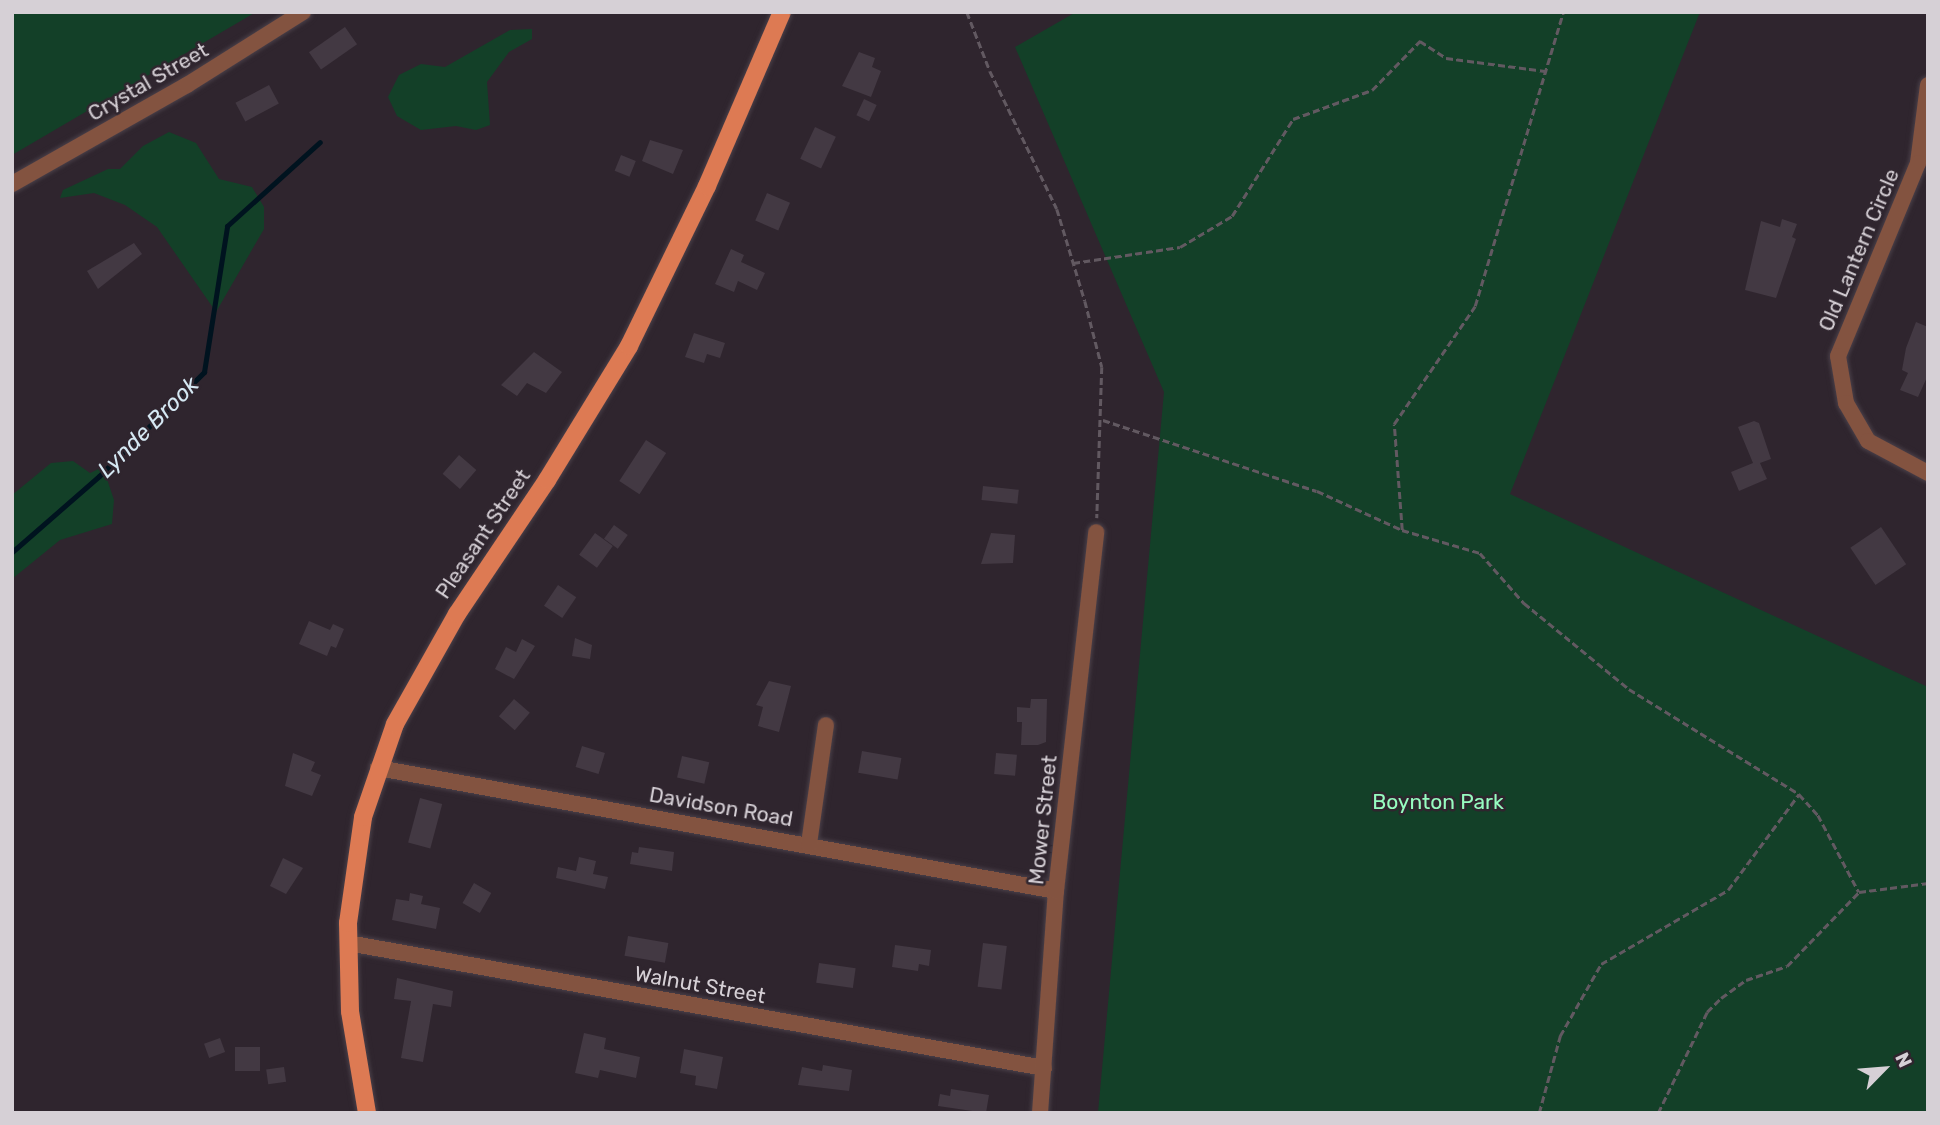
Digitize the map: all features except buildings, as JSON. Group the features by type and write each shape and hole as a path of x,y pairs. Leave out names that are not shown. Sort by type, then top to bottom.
{"main road":[{"name":"Pleasant Street","path":"367,1113 355,1058 348,943 353,872 378,768 395,724 450,624 629,346 707,186 782,12"}],"street":[{"name":"Crystal Street","path":"12,184 187,85 303,12"},
{"name":"Old Lantern Circle","path":"1928,85 1917,163 1838,356 1841,388 1860,431 1878,449 1928,473"},
{"name":"Mower Street","path":"1040,1113 1056,891 1096,532"},
{"path":"808,844 826,725"},
{"name":"Davidson Road","path":"378,768 1056,891"},
{"name":"Walnut Street","path":"348,943 1044,1068"}],"path":[{"path":"967,12 990,71 1057,209 1102,367 1103,420 1096,532"},
{"path":"1402,530 1394,424 1475,306 1563,12"},
{"path":"1073,263 1180,247 1233,216 1293,118 1372,90 1420,41 1446,58 1545,71"},
{"path":"1103,420 1317,491 1402,530 1480,553 1524,603 1629,689 1799,794 1818,815 1858,892"},
{"path":"1539,1113 1560,1036 1601,964 1728,890 1799,794"},
{"path":"1658,1113 1707,1012 1746,980 1787,966 1858,892 1928,883"}],"green space":[{"path":"12,12 256,12 12,155"},
{"name":"Boynton Park","path":"1076,12 1700,12 1510,494 1928,687 1928,1113 1098,1113 1164,392 1015,47"},
{"path":"532,29 532,39 509,52 487,82 490,125 476,130 456,126 421,130 397,116 388,97 399,75 421,64 445,67 510,30"},
{"path":"169,132 196,143 219,179 252,187 264,207 264,229 216,312 157,227 125,205 94,193 60,198 63,190 108,169 120,169 143,146"},
{"path":"73,461 90,473 103,467 114,500 112,524 60,540 12,579 12,495 51,463"}],"waterway":[{"name":"Lynde Brook","path":"12,552 99,476 204,372 227,226 320,142"}]}
